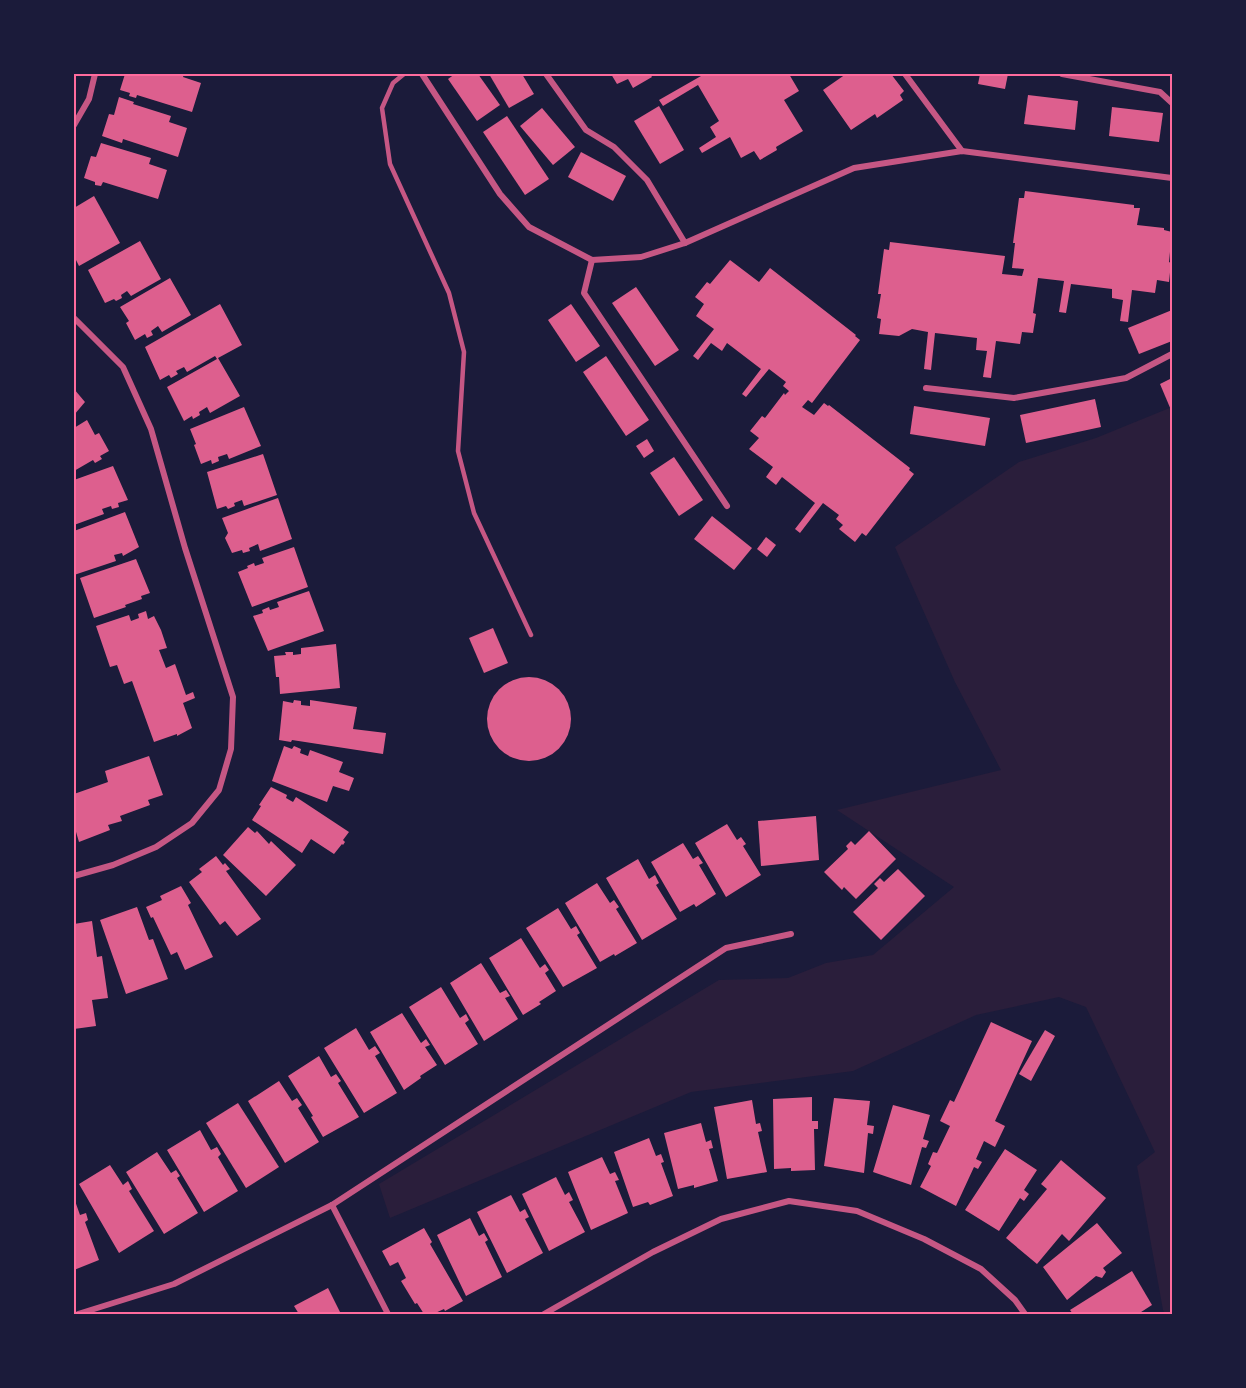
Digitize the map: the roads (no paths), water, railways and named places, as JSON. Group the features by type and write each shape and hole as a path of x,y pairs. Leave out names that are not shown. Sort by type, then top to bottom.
{"street":[{"path":"74,125 90,99 95,74"},
{"path":"422,74 500,194 530,227 592,260 641,257 685,243 854,168 962,151 1173,178"},
{"path":"546,74 586,130 614,147 647,180 685,243"},
{"path":"905,74 962,151"},
{"path":"1062,74 1160,92 1173,103"},
{"path":"592,260 584,293 727,506"},
{"path":"74,318 123,367 151,429 185,548 234,697 231,749 219,790 192,823 156,847 113,865 74,876"},
{"path":"927,388 1014,398 1126,378 1173,354"},
{"path":"78,1314 174,1284 332,1205 726,948 791,934"},
{"path":"544,1314 653,1252 721,1219 789,1201 857,1211 924,1239 981,1269 1015,1300 1025,1314"},
{"path":"332,1205 388,1314"}],"lane":[{"path":"404,74 393,83 382,108 390,164 449,293 464,352 458,451 474,513 531,635"}]}
